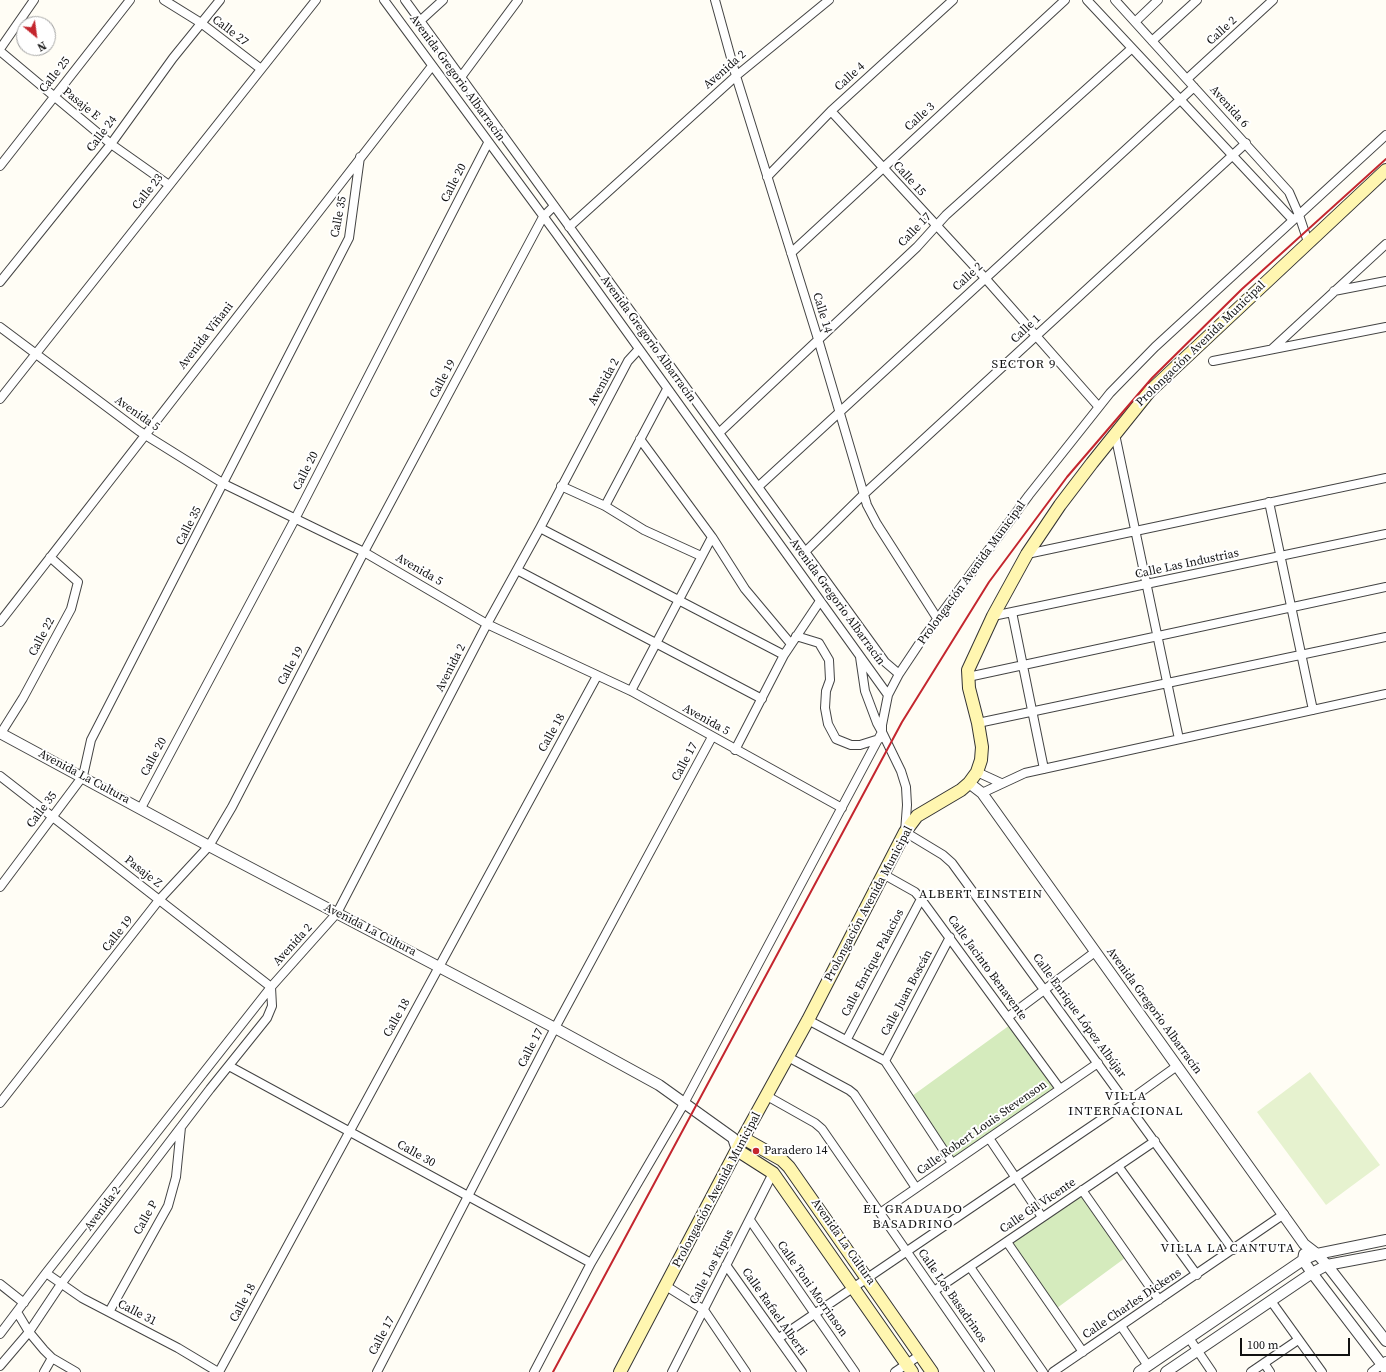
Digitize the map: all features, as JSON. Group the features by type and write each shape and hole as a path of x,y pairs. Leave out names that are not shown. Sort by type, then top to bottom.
{"main road":[{"name":"Prolongación Avenida Municipal","path":"620,1372 737,1150 738,1138 767,1096 808,1020 904,832 917,816 969,783 977,772 982,754 978,723 970,695 968,670 974,653 992,616 1027,554 1060,505 1149,392 1386,170"},
{"name":"Avenida La Cultura","path":"738,1138 782,1160 789,1167 868,1277 932,1372"},
{"name":"Avenida La Cultura","path":"737,1150 773,1173 854,1287 909,1368"}],"street":[{"path":"0,50 34,0"},
{"name":"Calle 25","path":"0,166 130,0"},
{"name":"Calle 27","path":"164,0 201,24 261,69"},
{"name":"Calle 24","path":"0,282 111,144 220,0"},
{"name":"Calle 23","path":"0,399 316,0"},
{"name":"Avenida Gregorio Albarracín","path":"384,0 543,217 888,695"},
{"name":"Avenida Gregorio Albarracín","path":"405,0 720,432 885,662 899,674"},
{"path":"420,22 443,0"},
{"path":"461,77 518,0"},
{"name":"Calle 14","path":"715,0 736,76 818,339 863,495 871,515 938,618"},
{"name":"Avenida 2","path":"570,227 736,76 829,0"},
{"name":"Calle 4","path":"767,176 831,111 953,0"},
{"name":"Calle 3","path":"791,253 1066,0"},
{"name":"Avenida 6","path":"1087,0 1179,101 1296,217"},
{"name":"Avenida 6","path":"1115,0 1289,192 1296,217 1308,242"},
{"path":"1135,22 1158,0"},
{"path":"1152,41 1197,0"},
{"name":"Calle 2","path":"1187,79 1273,0"},
{"name":"Calle 17","path":"720,432 917,247 946,215 1132,49"},
{"name":"Pasaje E","path":"0,50 53,97 111,144 169,184"},
{"name":"Avenida Viñani","path":"0,622 144,434 432,66"},
{"name":"Calle 2","path":"759,486 1194,87"},
{"name":"Calle 15","path":"831,111 985,278 1035,337 1098,406"},
{"name":"Prolongación Avenida Municipal","path":"842,808 880,736 888,695 899,674 938,618 1098,406 1150,352 1386,135"},
{"name":"Calle 20","path":"141,808 295,519 488,143"},
{"name":"Calle 1","path":"806,551 863,495 1246,143"},
{"name":"Calle 35","path":"0,887 82,776 91,740 350,238 360,157"},
{"name":"Calle 19","path":"0,1103 159,900 209,846 232,807 364,552 543,217 554,206"},
{"path":"1271,350 1386,244"},
{"path":"1334,291 1386,281"},
{"name":"Avenida 5","path":"0,327 144,434 224,484 364,552 487,624 631,691 712,738 842,808"},
{"path":"1213,361 1386,327"},
{"name":"Avenida 2","path":"0,1334 46,1273 271,987 337,913 487,624 540,528 628,361 639,350"},
{"path":"605,506 667,389"},
{"path":"1115,434 1178,739"},
{"path":"640,439 712,537 745,589 790,644"},
{"path":"1027,554 1386,478"},
{"path":"561,486 605,506 644,530 701,556"},
{"path":"1269,502 1313,710"},
{"path":"540,528 784,655"},
{"name":"Calle Las Industrias","path":"992,616 1386,534"},
{"path":"631,691 712,537"},
{"name":"Calle 22","path":"0,733 23,698 71,609 78,582 50,557"},
{"path":"517,570 762,699"},
{"path":"968,677 1386,587"},
{"path":"735,750 790,644 820,601"},
{"path":"1012,612 1044,768"},
{"path":"796,636 818,643 829,660 830,676 826,691 825,708 828,724 836,739 851,745 860,745 880,736"},
{"path":"978,723 1386,637"},
{"path":"860,656 865,691 880,736 901,771 906,787 907,805 904,832"},
{"name":"Calle 18","path":"219,1372 597,676"},
{"path":"982,793 1025,773 1044,768 1386,694"},
{"name":"Avenida La Cultura","path":"0,733 209,846 555,1028 684,1101 738,1138"},
{"name":"Calle 17","path":"377,1372 555,1028 712,738"},
{"path":"977,772 1001,783"},
{"name":"Pasaje Z","path":"0,776 271,987"},
{"name":"Avenida Gregorio Albarracín","path":"969,783 982,793 1304,1244 1317,1254 1386,1341"},
{"path":"534,1372 592,1263 684,1101 842,808"},
{"name":"Calle Enrique López Albújar","path":"904,832 943,855 952,864 1127,1102 1233,1250"},
{"name":"Calle Jacinto Benavente","path":"883,874 915,892 921,899 1060,1089"},
{"name":"Calle Enrique Palacios","path":"847,1039 921,899"},
{"name":"Calle Juan Boscán","path":"885,1061 950,937"},
{"path":"1008,1017 1095,952"},
{"name":"Avenida 2","path":"0,1366 29,1332 61,1284 270,1012 272,1006 271,987"},
{"path":"808,1020 847,1039 885,1061 952,1164"},
{"path":"788,1057 854,1094 916,1188"},
{"name":"Calle Robert Louis Stevenson","path":"880,1213 1098,1063"},
{"path":"210,1066 210,1089"},
{"name":"Calle 30","path":"229,1066 592,1263"},
{"path":"778,1338 1127,1102 1177,1066"},
{"name":"Calle Los Basadrinos","path":"767,1096 815,1123 822,1130 990,1372"},
{"name":"Calle P","path":"109,1312 168,1206 176,1178 181,1127"},
{"path":"989,1138 1042,1217"},
{"name":"Calle Gil Vicente","path":"934,1291 1155,1141"},
{"path":"1118,1166 1197,1275"},
{"name":"Calle Los Kipus","path":"672,1372 773,1173"},
{"path":"1082,1190 1159,1300"},
{"name":"Calle Charles Dickens","path":"1053,1372 1197,1275 1284,1214"},
{"name":"Calle Toni Morrinson","path":"750,1220 854,1372"},
{"path":"1139,1372 1303,1260 1317,1254 1386,1240"},
{"path":"1007,1242 1083,1352"},
{"path":"1304,1244 1303,1260 1385,1365 1372,1372"},
{"path":"1166,1372 1312,1273 1327,1266 1384,1257"},
{"name":"Calle Rafael Alberti","path":"726,1265 802,1372"},
{"path":"970,1267 1043,1372"},
{"name":"Calle 31","path":"46,1273 61,1284 109,1312 178,1348 219,1372"},
{"path":"0,1284 24,1303"},
{"path":"666,1286 704,1310 746,1372"},
{"path":"1271,1300 1322,1372"},
{"path":"17,1312 29,1332 52,1358 76,1372"},
{"path":"1121,1326 1148,1366"},
{"path":"1189,1338 1212,1372"},
{"path":"1251,1372 1298,1340"},
{"path":"895,1372 909,1368 920,1355"},
{"path":"44,1372 52,1358"},
{"path":"1264,1363 1270,1372"}],"green space":[{"path":"1010,1025 1055,1088 953,1158 912,1096"},
{"path":"1310,1072 1380,1165 1326,1205 1257,1112"},
{"path":"1082,1195 1125,1258 1057,1308 1011,1243"}],"railway":[{"path":"553,1372 902,722 989,582 1067,477 1152,378 1242,289 1386,159"}],"place":[{"name":"Paradero 14","path":"756,1151"}],"district":[{"name":"SECTOR 9","path":"1024,365"},
{"name":"ALBERT EINSTEIN","path":"981,895"},
{"name":"VILLA INTERNACIONAL","path":"1126,1104"},
{"name":"EL GRADUADO BASADRINO","path":"913,1218"},
{"name":"VILLA LA CANTUTA","path":"1228,1249"}]}
